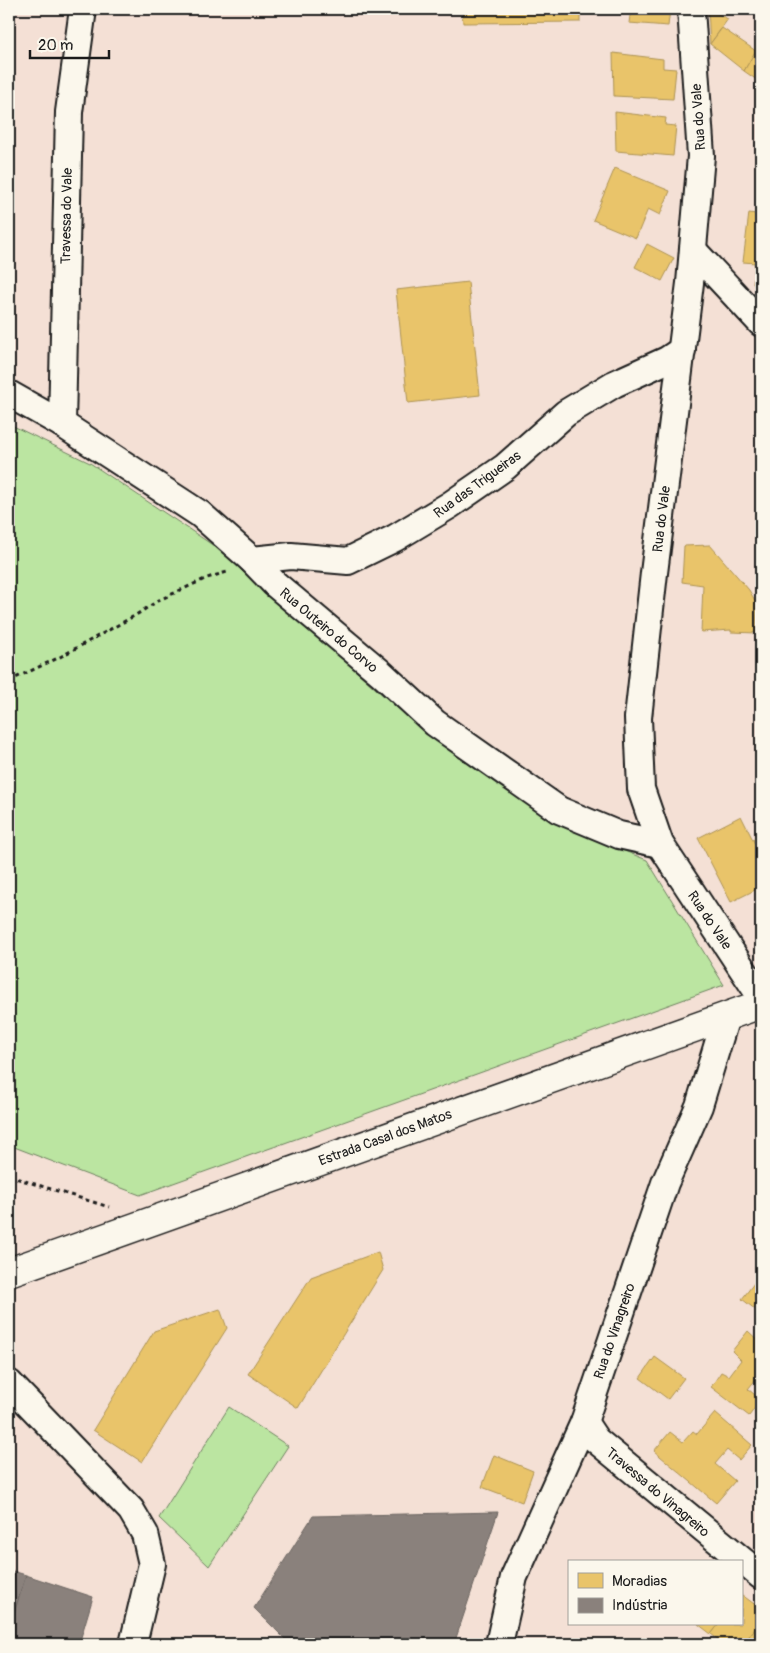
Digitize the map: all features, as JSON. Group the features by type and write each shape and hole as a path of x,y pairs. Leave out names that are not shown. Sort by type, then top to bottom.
{"street":[{"name":"Travessa do Vale","path":"62,424 69,112 82,9"},
{"name":"Rua do Vale","path":"691,9 701,156 682,350 638,718 641,789 660,844 761,997"},
{"path":"693,250 761,323"},
{"name":"Rua das Trigueiras","path":"252,560 291,556 348,561 395,538 450,505 505,467 566,412 614,384 667,360 682,350"},
{"name":"Rua Outeiro do Corvo","path":"9,394 62,424 200,514 252,560 275,584 381,673 442,729 559,810 619,835 660,844"},
{"name":"Estrada Casal dos Matos","path":"9,1272 761,1004"},
{"name":"Rua do Vinagreiro","path":"498,1644 514,1577 584,1422 665,1182 699,1106 726,1017"},
{"path":"9,1383 131,1510 145,1534 152,1564 133,1644"},
{"name":"Travessa do Vinagreiro","path":"584,1422 596,1440 742,1560"},
{"name":"Travessa do Vinagreiro","path":"742,1560 761,1576"}],"path":[{"path":"9,681 60,657 136,615 159,600 252,560"},
{"path":"9,1176 115,1209 144,1223"}],"green space":[{"path":"9,424 90,463 226,554 396,707 562,826 647,860 724,985 140,1195 9,1145"},
{"path":"229,1407 288,1446 209,1566 159,1518"}],"building: Moradias":[{"path":"462,9 580,9 580,22 463,23"},
{"path":"631,9 670,9 668,26 629,23"},
{"path":"708,9 728,19 710,44"},
{"path":"722,28 756,51 744,71 710,44"},
{"path":"761,41 761,73 757,80 744,71"},
{"path":"613,53 663,59 663,68 676,69 673,99 614,96"},
{"path":"615,112 666,118 665,125 676,126 673,156 616,151"},
{"path":"615,168 670,191 660,215 648,209 636,238 593,220"},
{"path":"760,180 761,285 753,284 755,263 743,262 749,213 756,214"},
{"path":"647,244 674,258 662,281 635,267"},
{"path":"468,282 480,395 408,403 396,290"},
{"path":"710,545 749,590 757,604 756,633 731,632 731,630 701,632 703,585 682,582 684,546"},
{"path":"741,816 761,856 761,887 731,902 698,838"},
{"path":"761,835 761,855 753,839"},
{"path":"378,1252 383,1270 298,1408 248,1374 311,1277"},
{"path":"761,1274 761,1314 742,1299"},
{"path":"220,1309 227,1328 142,1462 93,1430 154,1331"},
{"path":"748,1331 761,1343 761,1373 748,1389 761,1400 749,1416 711,1387 721,1372 729,1376 741,1360 732,1351"},
{"path":"655,1357 684,1378 668,1399 640,1378"},
{"path":"715,1413 752,1445 739,1460 727,1450 715,1464 735,1481 716,1503 654,1451 670,1432 683,1442 693,1431 697,1434"},
{"path":"494,1455 533,1471 522,1502 482,1487"},
{"path":"742,1595 761,1609 761,1621 743,1644 724,1644 711,1634 717,1626 742,1626"},
{"path":"761,1621 761,1644 743,1644"},
{"path":"701,1626 717,1626 711,1634"}],"building: Indústria":[{"path":"498,1512 454,1644 290,1644 254,1608 313,1516"},
{"path":"9,1570 26,1575 9,1629"},
{"path":"26,1575 93,1597 79,1644 9,1644 9,1629"}]}
